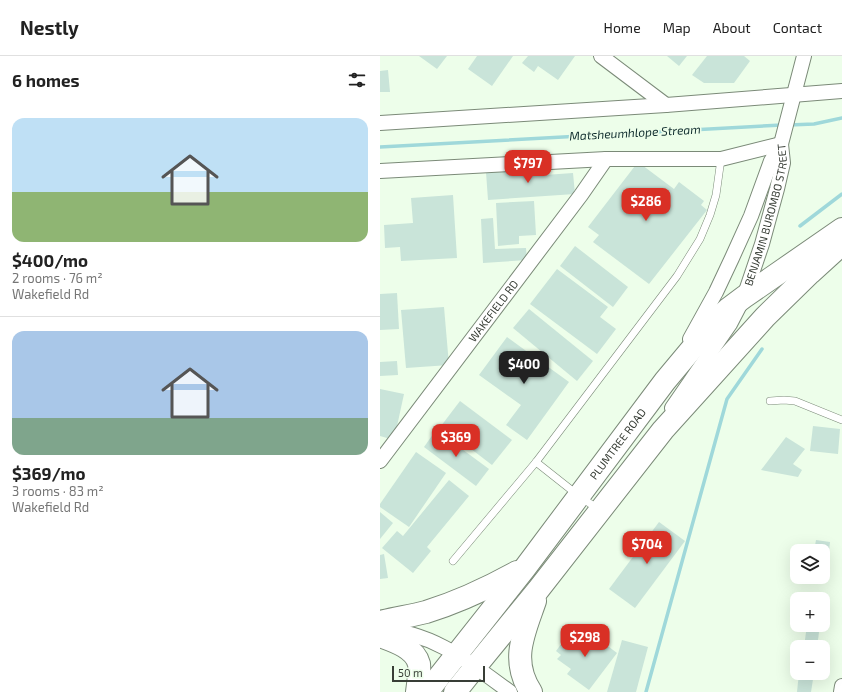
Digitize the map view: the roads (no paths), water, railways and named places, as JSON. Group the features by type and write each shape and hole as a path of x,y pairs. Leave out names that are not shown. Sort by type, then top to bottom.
{"highway":[{"name":"PLUMTREE ROAD","path":"426,692 525,568 665,381 716,320 744,297 842,229"},
{"path":"455,692 538,590 662,430 765,317 842,244"},
{"path":"380,622 426,612 457,601 482,591 525,568"},
{"path":"531,692 525,684 519,656 521,642 538,590"},
{"path":"380,636 400,644 414,653 419,664 417,692"}],"street":[{"path":"602,56 666,105"},
{"name":"BENJAMIN BUROMBO STREET","path":"665,381 716,292 751,216 771,161 782,141 804,56"},
{"path":"380,123 666,105 792,100 842,91"},
{"path":"380,171 606,159 721,159 782,141"},
{"name":"BENJAMIN BUROMBO STREET","path":"662,430 671,409 730,324 744,297 762,244 777,189 783,163 782,141"},
{"name":"WAKEFIELD RD","path":"380,461 606,159"},
{"path":"380,629 410,633 430,640 457,654 510,692"},
{"path":"841,692 842,686"}],"lane":[{"path":"453,561 536,462 677,276 700,240 710,215 716,194 721,159"},
{"path":"770,401 795,401 842,420"},
{"path":"536,462 579,496 600,510"}],"waterway":[{"name":"Matsheumhlope Stream","path":"789,125 814,124 842,118"},
{"name":"Matsheumhlope Stream","path":"380,147 782,125"},
{"path":"800,226 842,194"},
{"path":"646,692 727,399 762,349"}]}
